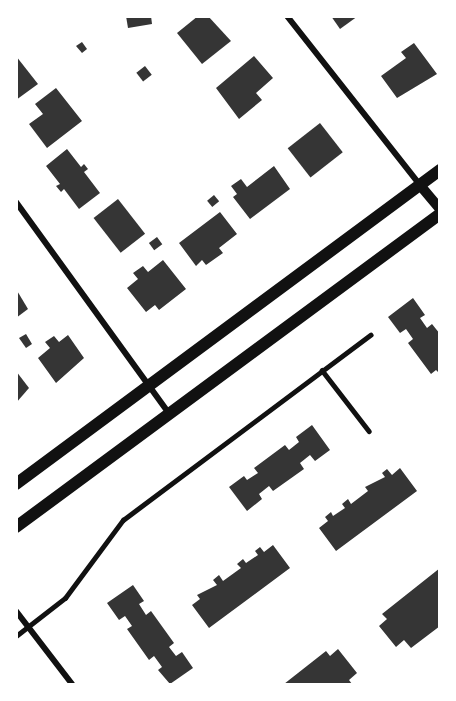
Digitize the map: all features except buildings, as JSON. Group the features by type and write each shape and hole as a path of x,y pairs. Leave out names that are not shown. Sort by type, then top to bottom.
{"main road":[{"path":"16,484 440,170"},
{"path":"16,527 440,214"}],"street":[{"path":"287,16 440,209"},
{"path":"16,202 169,413"},
{"path":"16,611 72,684"}],"lane":[{"path":"16,636 65,598 123,520 370,335"},
{"path":"322,370 369,431"}]}
